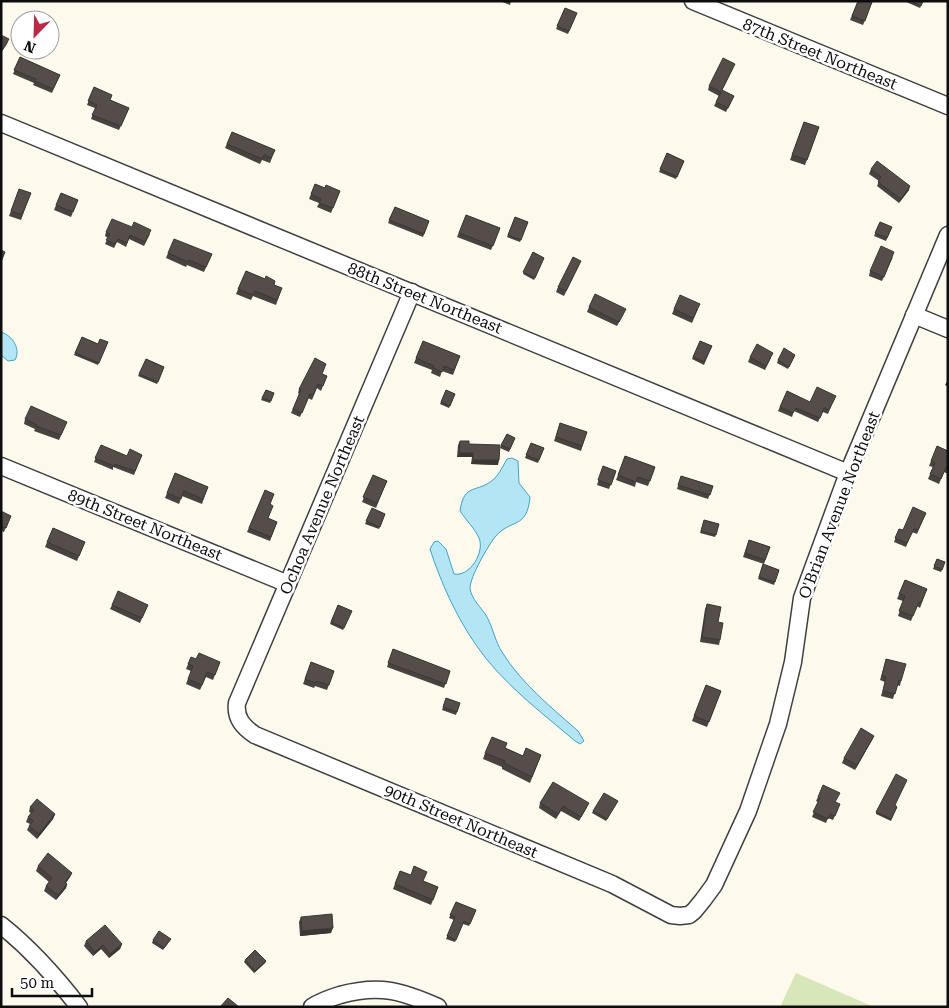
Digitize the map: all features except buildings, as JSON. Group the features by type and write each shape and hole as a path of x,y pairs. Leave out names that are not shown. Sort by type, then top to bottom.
{"street":[{"name":"87th Street Northeast","path":"692,1 948,106"},
{"name":"88th Street Northeast","path":"1,123 848,473"},
{"name":"O'Brian Avenue Northeast","path":"689,914 694,911 714,885 748,811 778,724 793,662 802,598 848,473 948,235"},
{"name":"Ochoa Avenue Northeast","path":"238,718 236,711 237,703 412,292"},
{"path":"914,315 948,330"},
{"name":"89th Street Northeast","path":"1,466 288,584"},
{"name":"90th Street Northeast","path":"238,718 247,730 255,735 612,884 671,915 689,914"},
{"path":"1,925 21,941 43,964 79,1007"},
{"path":"312,1007 321,1001 355,991 383,989 408,994 438,1007"}],"green space":[{"path":"796,973 874,1007 780,1007"}],"water":[{"path":"1,332 15,343 17,356 15,360 8,361 1,355"},
{"path":"512,458 518,461 519,483 530,497 526,514 522,519 501,531 495,537 480,562 470,588 474,600 487,617 500,648 510,663 537,694 578,731 584,741 580,744 523,696 486,659 456,611 444,587 430,549 434,542 438,541 446,549 454,574 466,572 471,568 478,556 480,544 475,531 460,511 462,502 468,492 494,479 507,459"}]}
